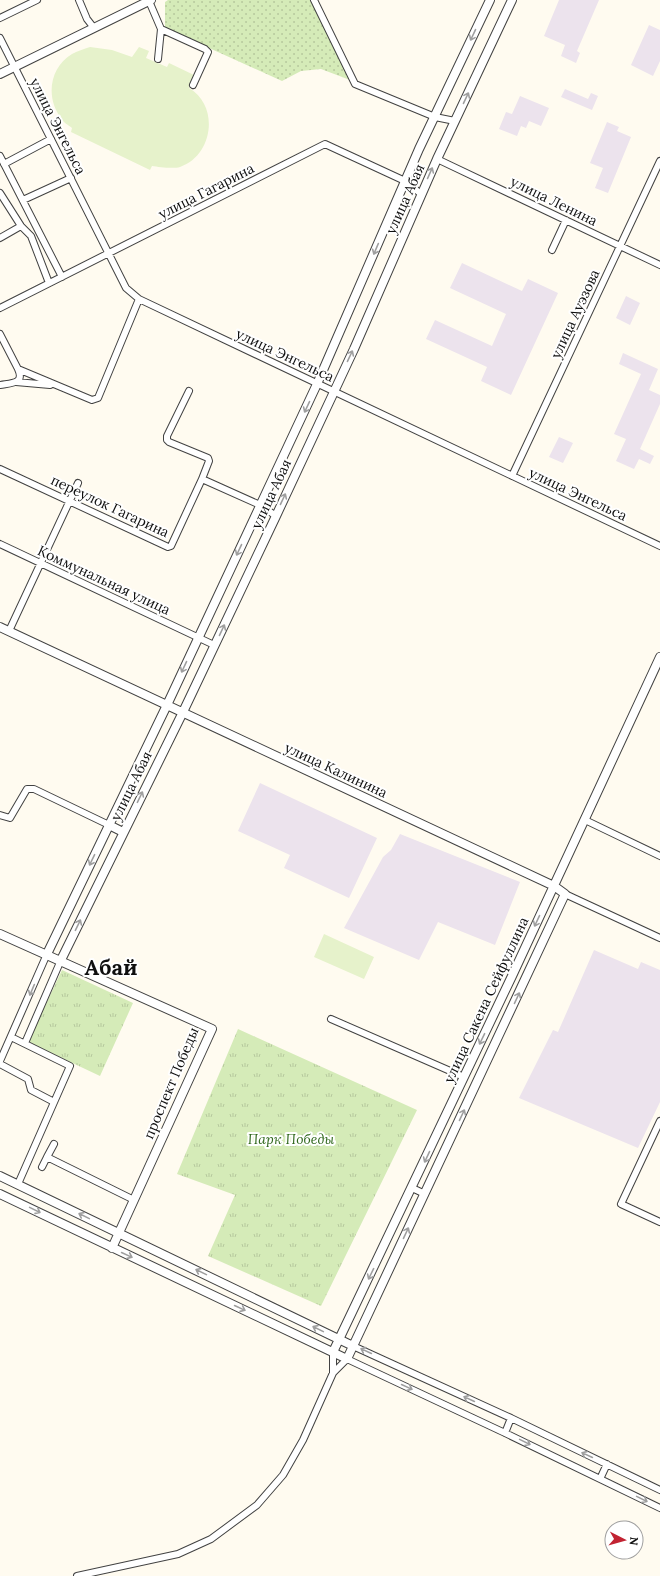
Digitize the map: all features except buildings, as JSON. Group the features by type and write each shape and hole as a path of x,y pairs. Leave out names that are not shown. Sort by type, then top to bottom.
{"street":[{"path":"0,18 37,0"},
{"path":"79,0 87,19 94,28"},
{"path":"0,74 150,0 161,30 158,59"},
{"path":"314,0 355,84 435,117 455,121"},
{"name":"улица Абая","path":"490,0 405,181 318,384 109,825 123,832 183,712 334,392 421,194 512,0"},
{"path":"161,30 208,52 193,85"},
{"name":"улица Энгельса","path":"0,38 126,288 139,299 660,546"},
{"path":"4,164 51,139"},
{"name":"улица Гагарина","path":"0,308 325,144 405,181 421,194"},
{"path":"0,156 62,277"},
{"name":"улица Ленина","path":"437,159 660,265"},
{"name":"улица Ауэзова","path":"512,476 660,161"},
{"path":"23,200 71,178"},
{"path":"0,193 21,226 31,236 49,283"},
{"path":"552,250 566,220"},
{"path":"0,238 21,226"},
{"path":"18,369 92,400 98,398 139,299"},
{"path":"0,334 18,369 20,377 16,382"},
{"path":"0,385 16,382 56,386"},
{"path":"188,391 167,436 167,440 209,459 202,479 260,505 276,516"},
{"name":"переулок Гагарина","path":"0,469 170,547 202,479"},
{"path":"9,631 78,483"},
{"name":"Коммунальная улица","path":"0,544 214,645"},
{"name":"улица Калинина","path":"0,627 554,886 565,894 660,938"},
{"name":"улица Сакена Сейфуллина","path":"333,1352 412,1188 660,657"},
{"path":"0,815 10,818 27,789 30,788 109,825 47,954 0,1061"},
{"path":"585,820 660,856"},
{"path":"25,1043 62,960 123,832"},
{"name":"улица Сакена Сейфуллина","path":"347,1359 565,894"},
{"name":"проспект Победы","path":"0,934 62,960 212,1029 112,1248"},
{"path":"331,1019 464,1077"},
{"path":"2,1194 8,1192 14,1183 70,1066 11,1037"},
{"path":"0,1064 28,1079 31,1090 54,1102"},
{"path":"660,1121 621,1204 660,1222"},
{"path":"42,1167 54,1144"},
{"path":"47,1157 134,1200"},
{"path":"0,1176 353,1346 512,1418 660,1490"},
{"path":"412,1188 425,1194"},
{"path":"2,1194 112,1248 505,1433 660,1508"},
{"path":"333,1352 333,1373"},
{"path":"77,1576 178,1554 211,1539 257,1505 286,1469 303,1440 333,1373 347,1359"},
{"path":"505,1433 512,1418"},
{"path":"600,1479 607,1464"}],"shaded area":[{"path":"559,0 599,0 577,51 580,53 576,63 561,56 565,45 544,36"},
{"path":"649,25 660,30 660,61 653,76 631,65"},
{"path":"565,89 588,99 591,93 598,96 592,110 561,97"},
{"path":"520,96 549,108 541,126 529,121 526,128 521,126 517,136 499,129 506,112 512,114"},
{"path":"607,122 619,127 617,131 631,137 608,193 595,188 603,168 590,163"},
{"path":"462,263 522,291 528,279 558,293 511,395 481,381 487,367 426,339 435,320 492,346 506,314 450,288"},
{"path":"626,296 640,303 630,325 616,318"},
{"path":"623,353 658,369 649,390 660,395 660,404 640,449 654,456 650,464 639,459 634,469 616,461 626,439 614,434 641,374 619,364"},
{"path":"559,437 573,443 563,463 549,457"},
{"path":"260,783 377,838 349,898 284,868 290,855 238,831"},
{"path":"400,834 520,882 495,945 438,922 419,960 344,928 383,857 391,850"},
{"path":"594,950 638,969 641,962 660,970 660,1102 638,1148 519,1098 553,1030 558,1032"}],"green space":[{"path":"168,0 311,0 350,80 321,69 301,71 282,81 165,28 165,2"},
{"path":"90,47 112,50 132,57 139,47 149,51 146,58 167,67 169,63 194,75 189,88 199,96 205,106 208,118 206,142 200,153 191,161 180,167 166,168 152,166 150,170 71,132 72,128 63,121 56,110 53,101 52,83 55,74 65,60 74,53"},
{"path":"324,934 374,957 364,979 314,957"},
{"path":"62,970 133,1003 100,1076 28,1042"},
{"name":"Парк Победы","path":"238,1029 417,1110 321,1306 208,1256 235,1195 177,1174"}],"district":[{"name":"Абай","path":"111,967"}]}
